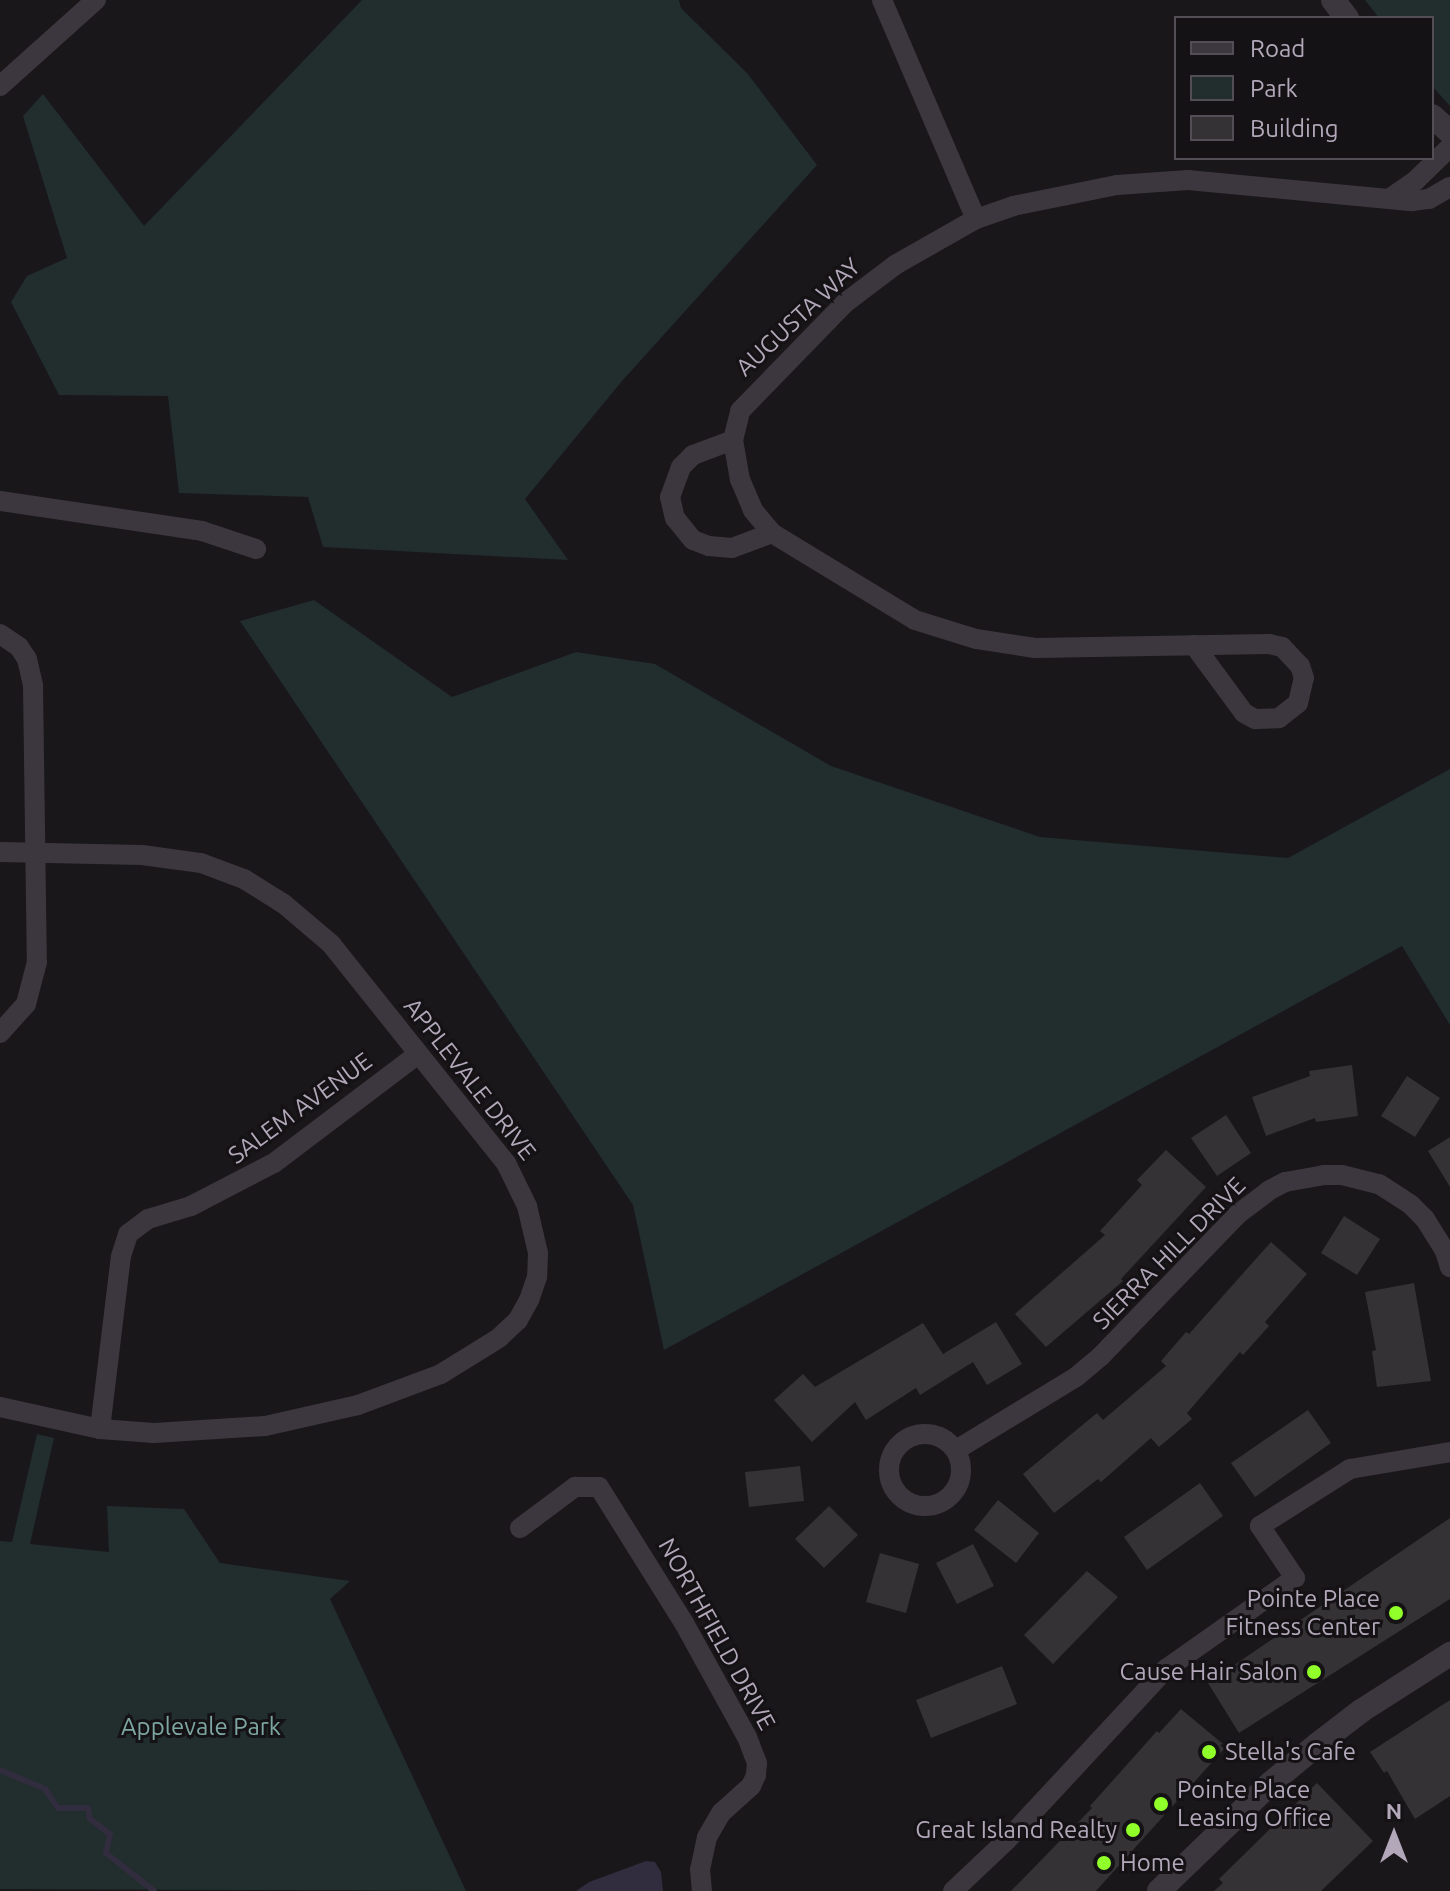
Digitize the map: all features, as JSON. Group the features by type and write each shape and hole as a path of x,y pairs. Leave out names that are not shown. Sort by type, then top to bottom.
{"street":[{"path":"0,86 96,0"},
{"path":"882,0 976,219"},
{"path":"1333,0 1345,16"},
{"path":"1434,118 1450,132"},
{"path":"1389,199 1415,181 1450,147"},
{"name":"AUGUSTA WAY","path":"1194,645 1244,713 1255,719 1279,718 1298,703 1304,678 1293,655 1282,647 1269,644 1194,645 1035,648 976,639 915,620 772,533 753,510 740,480 733,440 740,411 845,303 895,265 976,219 1051,197 1117,185 1188,180 1389,199 1429,199 1450,187"},
{"path":"733,440 693,455 681,467 672,481 670,497 675,518 693,540 709,546 732,548 756,542 772,533"},
{"path":"0,501 202,531 256,549"},
{"path":"0,634 19,647 31,672 36,975 26,1004 0,1033"},
{"name":"APPLEVALE DRIVE","path":"0,852 177,858 201,863 244,879 284,904 331,944 506,1163 535,1229 537,1277 518,1320 480,1353 441,1374 358,1405 265,1426 211,1431 100,1429 0,1407"},
{"name":"SALEM AVENUE","path":"100,1429 121,1256 128,1234 148,1219 191,1206 274,1163 417,1055"},
{"name":"SIERRA HILL DRIVE","path":"956,1450 1076,1377 1100,1357 1238,1214 1285,1182 1342,1175 1379,1184 1404,1199 1425,1219 1445,1251 1450,1267"},
{"path":"953,1891 997,1851 1166,1669 1295,1578 1260,1526 1350,1469 1450,1452"},
{"name":"NORTHFIELD DRIVE","path":"520,1528 575,1487 599,1487 684,1623 747,1737 757,1763 756,1775 751,1786 721,1813 707,1837 700,1869 702,1891"},
{"path":"1159,1891 1306,1754 1361,1711 1450,1654"}],"green space":[{"path":"362,0 679,0 681,8 747,73 817,165 622,381 525,499 568,560 323,547 308,497 179,493 168,396 59,395 11,302 27,276 67,258 23,116 43,94 144,226"},
{"path":"1365,0 1450,0 1450,106 1434,88 1434,16 1377,16"},
{"path":"314,600 452,697 576,652 655,664 831,766 1040,837 1288,858 1450,769 1450,1025 1402,946 664,1350 633,1205 240,621"},
{"name":"Applevale Park","path":"37,1434 54,1438 30,1544 109,1552 107,1506 184,1509 220,1563 350,1581 330,1599 466,1891 0,1889 0,1541 12,1542"}],"shaded area":[{"path":"646,1861 655,1862 661,1872 663,1891 576,1891 589,1882"}],"building":[{"path":"1352,1065 1358,1116 1316,1122 1315,1118 1266,1136 1252,1097 1310,1076 1309,1071"},
{"path":"1407,1076 1440,1098 1415,1137 1381,1116"},
{"path":"1226,1115 1251,1153 1217,1176 1191,1138"},
{"path":"1450,1137 1450,1187 1428,1151"},
{"path":"1166,1150 1206,1187 1121,1279 1123,1281 1046,1347 1015,1314 1105,1235 1100,1231 1142,1185 1137,1180"},
{"path":"1344,1216 1380,1239 1357,1275 1321,1253"},
{"path":"1271,1242 1307,1274 1265,1322 1269,1326 1243,1355 1240,1352 1187,1413 1192,1419 1159,1447 1151,1438 1101,1482 1098,1479 1054,1513 1023,1474 1097,1413 1103,1420 1166,1366 1161,1361"},
{"path":"1414,1283 1431,1381 1377,1387 1372,1351 1376,1350 1365,1292"},
{"path":"996,1322 1022,1364 987,1385 973,1362 920,1395 916,1388 866,1420 855,1402 812,1442 774,1400 803,1374 815,1387 923,1323 943,1354"},
{"path":"1308,1410 1331,1443 1255,1497 1231,1463"},
{"path":"800,1466 804,1501 749,1507 745,1472"},
{"path":"1200,1483 1223,1516 1147,1570 1124,1537"},
{"path":"998,1500 1039,1533 1016,1563 974,1530"},
{"path":"829,1506 858,1535 824,1568 795,1539"},
{"path":"1450,1518 1450,1599 1239,1733 1208,1683"},
{"path":"973,1544 994,1586 957,1604 936,1563"},
{"path":"880,1553 919,1564 906,1613 866,1602"},
{"path":"1087,1571 1118,1597 1053,1664 1024,1635"},
{"path":"1002,1666 1017,1704 931,1738 916,1700"},
{"path":"1450,1700 1450,1796 1415,1819 1387,1771 1384,1773 1370,1752"},
{"path":"1181,1709 1223,1744 1220,1745 1224,1749 1096,1891 1011,1891 1092,1808 1090,1806 1157,1731 1159,1733"},
{"path":"1317,1783 1373,1841 1321,1891 1214,1891 1223,1883 1219,1879"}],"waterway":[{"path":"0,1770 45,1789 58,1808 88,1808 90,1819 110,1834 106,1853 154,1891"}],"place":[{"name":"Pointe Place Fitness Center","path":"1396,1613"},
{"name":"Cause Hair Salon","path":"1314,1672"},
{"name":"Stella's Cafe","path":"1209,1752"},
{"name":"Pointe Place Leasing Office","path":"1161,1804"},
{"name":"Great Island Realty","path":"1133,1830"},
{"name":"Home","path":"1104,1863"}]}
